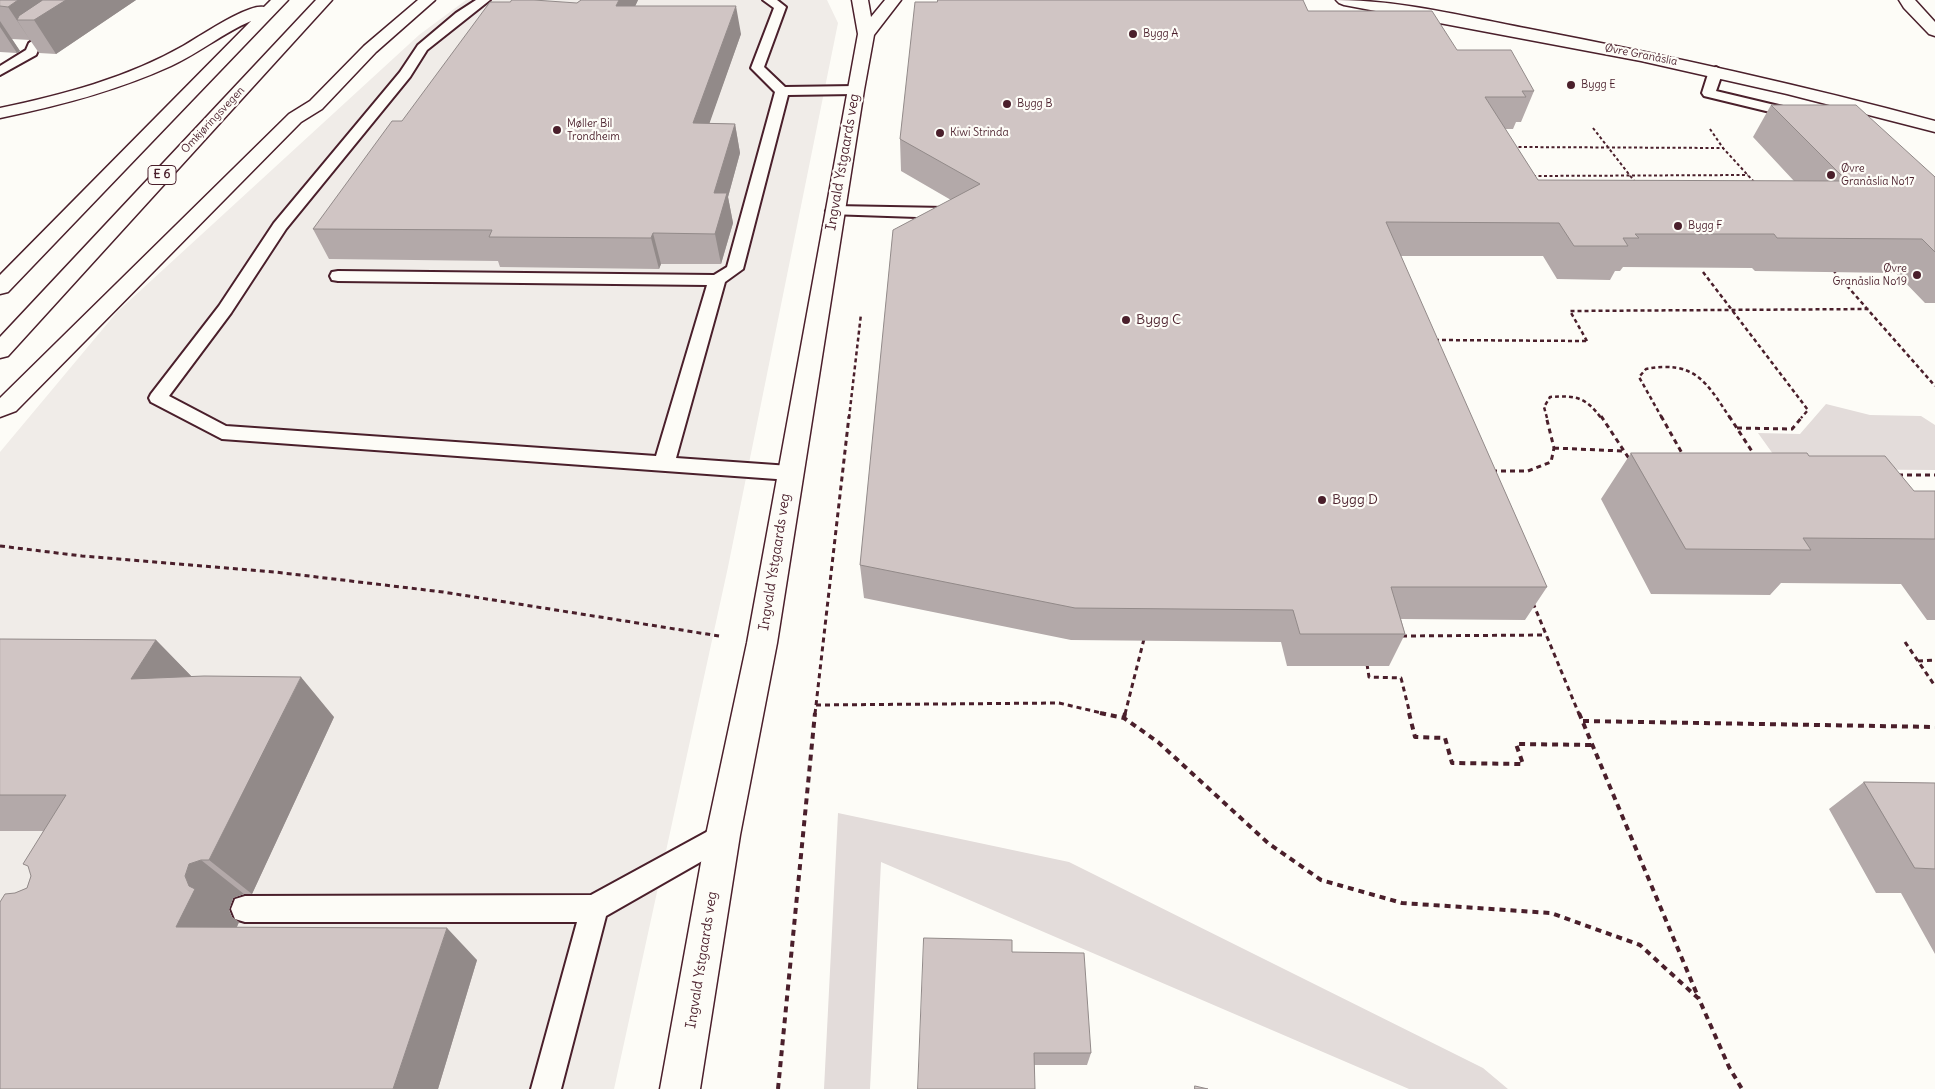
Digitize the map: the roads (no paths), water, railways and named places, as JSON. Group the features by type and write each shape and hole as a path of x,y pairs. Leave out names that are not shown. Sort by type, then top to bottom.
{"main road":[{"name":"Omkjøringsvegen","path":"0,350 324,0"},
{"path":"0,409 21,391 295,118 316,105 370,49 427,0"},
{"name":"Ingvald Ystgaards veg","path":"680,1089 723,835 762,643 834,211 866,34 860,0"},
{"name":"Ingvald Ystgaards veg","path":"866,34 893,0"},
{"name":"Øvre Granåslia","path":"1344,0 1458,19 1716,71 1852,104 1935,127"},
{"path":"1907,0 1909,5 1935,31"},
{"path":"0,112 74,95 165,62 278,1"},
{"path":"0,287 278,1"}],"lane":[{"path":"9,53 33,46 103,0"},
{"path":"484,0 460,16 422,48 406,74 280,226 225,309 158,398 222,432 790,473"},
{"path":"769,0 780,7 757,68 782,91 855,90"},
{"path":"0,72 32,52 33,46"},
{"path":"1716,71 1709,93 1813,118"},
{"path":"338,276 716,280 735,269 782,91"},
{"path":"834,211 946,213"},
{"path":"664,464 716,280"},
{"path":"245,909 594,908 723,835"},
{"path":"546,1089 594,908"}],"place":[{"name":"Bygg A","path":"1133,34"},
{"name":"Bygg E","path":"1571,85"},
{"name":"Bygg B","path":"1007,104"},
{"name":"Møller Bil Trondheim","path":"557,130"},
{"name":"Kiwi Strinda","path":"940,133"},
{"name":"Øvre Granåslia No17","path":"1831,175"},
{"name":"Bygg F","path":"1678,226"},
{"name":"Øvre Granåslia No19","path":"1917,275"},
{"name":"Bygg C","path":"1126,320"},
{"name":"Bygg D","path":"1322,500"}]}
